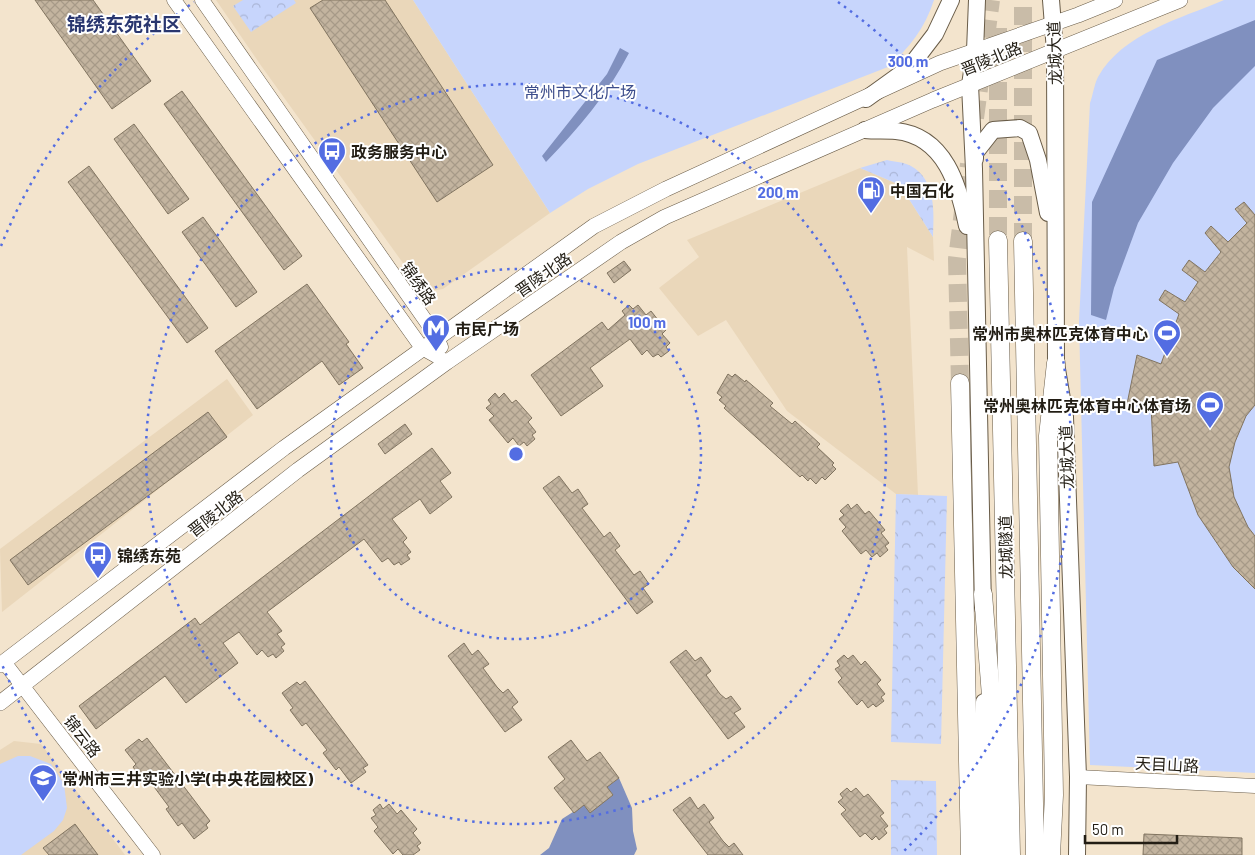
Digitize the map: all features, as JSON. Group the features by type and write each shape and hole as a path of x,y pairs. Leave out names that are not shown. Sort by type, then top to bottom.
{"highway":[{"name":"龙城隧道","path":"998,240 1011,855"},
{"name":"龙城隧道","path":"1023,241 1035,855"},
{"path":"1051,855 1054,795 1048,436 1056,363"},
{"path":"960,383 970,855"},
{"path":"982,594 995,747 997,855"}],"main road":[{"path":"866,99 909,68 934,34 951,0"},
{"path":"977,0 975,51 970,86 974,169 982,594 983,855"},
{"name":"龙城大道","path":"1051,0 1055,51 1056,363 1064,417 1078,777 1077,855"},
{"name":"晋陵北路","path":"2,664 284,448 594,226 666,189 866,99 940,63 1116,0"},
{"name":"晋陵北路","path":"0,703 298,470 447,362 621,242 665,218 865,130 1180,0"},
{"path":"974,169 975,153 993,130 1020,128 1029,133 1038,160 1056,255"},
{"path":"865,130 898,131 925,141 946,162 960,190 976,266"}],"street":[{"name":"锦绣路","path":"174,0 422,348 447,362"},
{"name":"锦绣路","path":"202,0 437,337 447,362"},
{"name":"锦云路","path":"2,664 23,686 153,855"},
{"name":"天目山路","path":"1078,777 1255,786"}],"shaded area":[{"path":"216,0 413,0 550,213 443,289 430,291 413,277"},
{"path":"1255,20 1255,66 1213,108 1173,163 1138,223 1114,288 1106,320 1091,315 1092,202 1157,60"},
{"path":"620,48 629,53 612,83 581,124 546,162 542,156 607,74"},
{"path":"860,168 900,185 933,237 934,261 907,247 918,495 896,494 787,411 726,320 698,336 659,288 699,257 687,240"},
{"path":"227,379 253,415 2,612 0,549"},
{"name":"常州市三井实验小学(中央花园校区)","path":"14,741 41,744 125,855 0,855 0,750"},
{"path":"619,778 632,808 633,831 637,849 634,855 540,855 549,848 562,819 584,805 590,812 613,795 607,787"}],"green space":[{"path":"243,0 294,0 296,3 251,32 233,6"},
{"name":"常州市文化广场","path":"413,0 934,0 916,36 888,67 638,164 588,189 550,213"},
{"name":"常州市奥林匹克体育中心","path":"1224,0 1255,0 1255,773 1090,765 1079,322 1090,103 1098,77 1122,49 1154,29"},
{"path":"887,160 911,166 925,179 932,197 933,237 900,185 860,168"},
{"path":"896,494 947,496 941,744 891,742"},
{"path":"18,756 30,756 51,764 64,784 67,808 63,820 54,831 21,855 0,855 0,764"},
{"path":"891,780 936,781 937,855 891,855"}],"building":[{"path":"35,0 93,0 151,81 112,109"},
{"path":"323,0 385,0 493,165 437,202 310,8"},
{"path":"182,91 302,256 284,270 164,104"},
{"path":"134,124 189,199 168,214 114,139"},
{"path":"89,166 208,328 187,343 68,182"},
{"name":"常州奥林匹克体育中心体育场","path":"1244,202 1255,215 1255,405 1246,416 1235,442 1229,467 1234,497 1248,527 1255,536 1255,589 1233,567 1198,515 1178,462 1154,466 1151,406 1127,404 1137,355 1161,364 1179,314 1159,300 1165,290 1185,302 1198,282 1182,270 1189,260 1205,272 1221,252 1205,233 1211,226 1228,242 1247,223 1235,209"},
{"path":"203,217 257,292 236,307 182,232"},
{"path":"624,261 631,270 614,283 607,273"},
{"path":"307,284 349,342 346,344 363,368 339,385 322,361 257,409 215,351"},
{"path":"629,305 633,309 638,305 646,315 651,311 666,330 662,334 670,343 666,347 669,351 661,357 658,354 653,357 647,350 642,355 630,339 590,368 603,386 561,416 531,375 602,322 608,330 625,315 622,311"},
{"path":"728,374 732,377 735,374 745,382 746,380 773,403 770,406 792,424 795,421 820,444 817,447 834,463 832,465 836,469 825,480 822,477 816,484 810,478 808,481 802,475 800,477 724,408 726,406 719,400 722,397 717,393"},
{"path":"495,393 499,398 504,393 512,403 516,400 532,418 528,422 536,432 532,435 535,439 527,446 524,442 519,446 513,438 508,443 489,420 494,416 486,408 491,404 488,400"},
{"path":"208,412 227,437 28,585 10,560"},
{"path":"405,424 412,434 385,454 378,444"},
{"path":"432,448 451,473 440,481 452,497 430,514 420,499 392,519 407,538 403,542 411,552 407,555 410,559 401,565 399,562 394,565 388,558 382,562 364,539 267,612 282,631 277,634 285,644 281,647 284,651 276,658 273,654 268,657 262,650 257,655 239,632 223,643 238,663 186,703 165,676 96,729 79,706 195,618 200,625"},
{"path":"559,476 572,493 578,489 588,504 582,508 604,537 610,532 620,546 615,550 634,575 640,571 649,584 643,588 653,602 637,614 543,488"},
{"path":"848,504 851,509 857,504 865,514 869,511 885,530 881,533 889,543 885,546 888,550 880,557 877,553 872,557 866,550 861,554 842,531 846,527 839,519 844,515 840,511"},
{"path":"464,643 472,655 478,650 489,664 483,668 497,687 503,693 508,689 518,702 512,707 522,720 505,732 448,656"},
{"path":"686,650 695,661 701,657 711,671 706,675 720,694 726,699 731,696 741,709 734,713 745,727 728,739 670,662"},
{"path":"844,655 848,659 853,655 861,665 865,661 881,680 877,684 885,694 881,697 884,701 876,707 873,704 868,708 862,700 857,705 838,682 842,678 835,669 840,666 837,661"},
{"path":"305,681 368,765 363,768 366,772 351,783 339,767 336,770 323,753 327,750 306,723 302,726 290,710 293,708 282,693 297,682 300,685"},
{"path":"147,738 210,821 206,825 208,828 194,839 182,823 178,826 166,809 169,807 149,780 145,783 133,767 136,764 125,750 139,739 142,742"},
{"path":"571,740 587,761 600,752 619,778 607,787 613,795 590,813 584,805 574,813 554,788 565,779 548,757"},
{"path":"847,788 851,792 856,788 864,797 868,794 884,813 880,816 888,826 884,829 887,833 879,840 876,836 872,840 865,833 860,837 841,814 846,810 838,802 843,798 840,794"},
{"path":"690,797 698,809 704,804 714,818 709,822 723,841 729,847 734,843 743,855 708,855 673,810"},
{"path":"380,804 383,809 389,804 397,814 401,810 417,829 413,833 421,843 417,846 420,850 413,855 403,855 398,849 393,854 374,831 378,827 371,818 376,815 373,810"},
{"path":"75,824 98,855 49,855 43,848"},
{"path":"1144,834 1242,838 1242,855 1143,855"}],"tunnel":[{"path":"975,118 991,0"},
{"path":"1023,0 1023,241"},
{"path":"998,28 998,240"},
{"path":"960,383 957,259 969,164"}],"place":[{"name":"政务服务中心","path":"332,175"},
{"name":"中国石化","path":"871,214"},
{"name":"市民广场","path":"436,352"},
{"name":"常州市奥林匹克体育中心","path":"1167,357"},
{"name":"常州奥林匹克体育中心体育场","path":"1210,429"},
{"name":"锦绣东苑","path":"98,579"},
{"name":"常州市三井实验小学(中央花园校区)","path":"43,802"}],"district":[{"name":"锦绣东苑社区","path":"124,23"}]}
